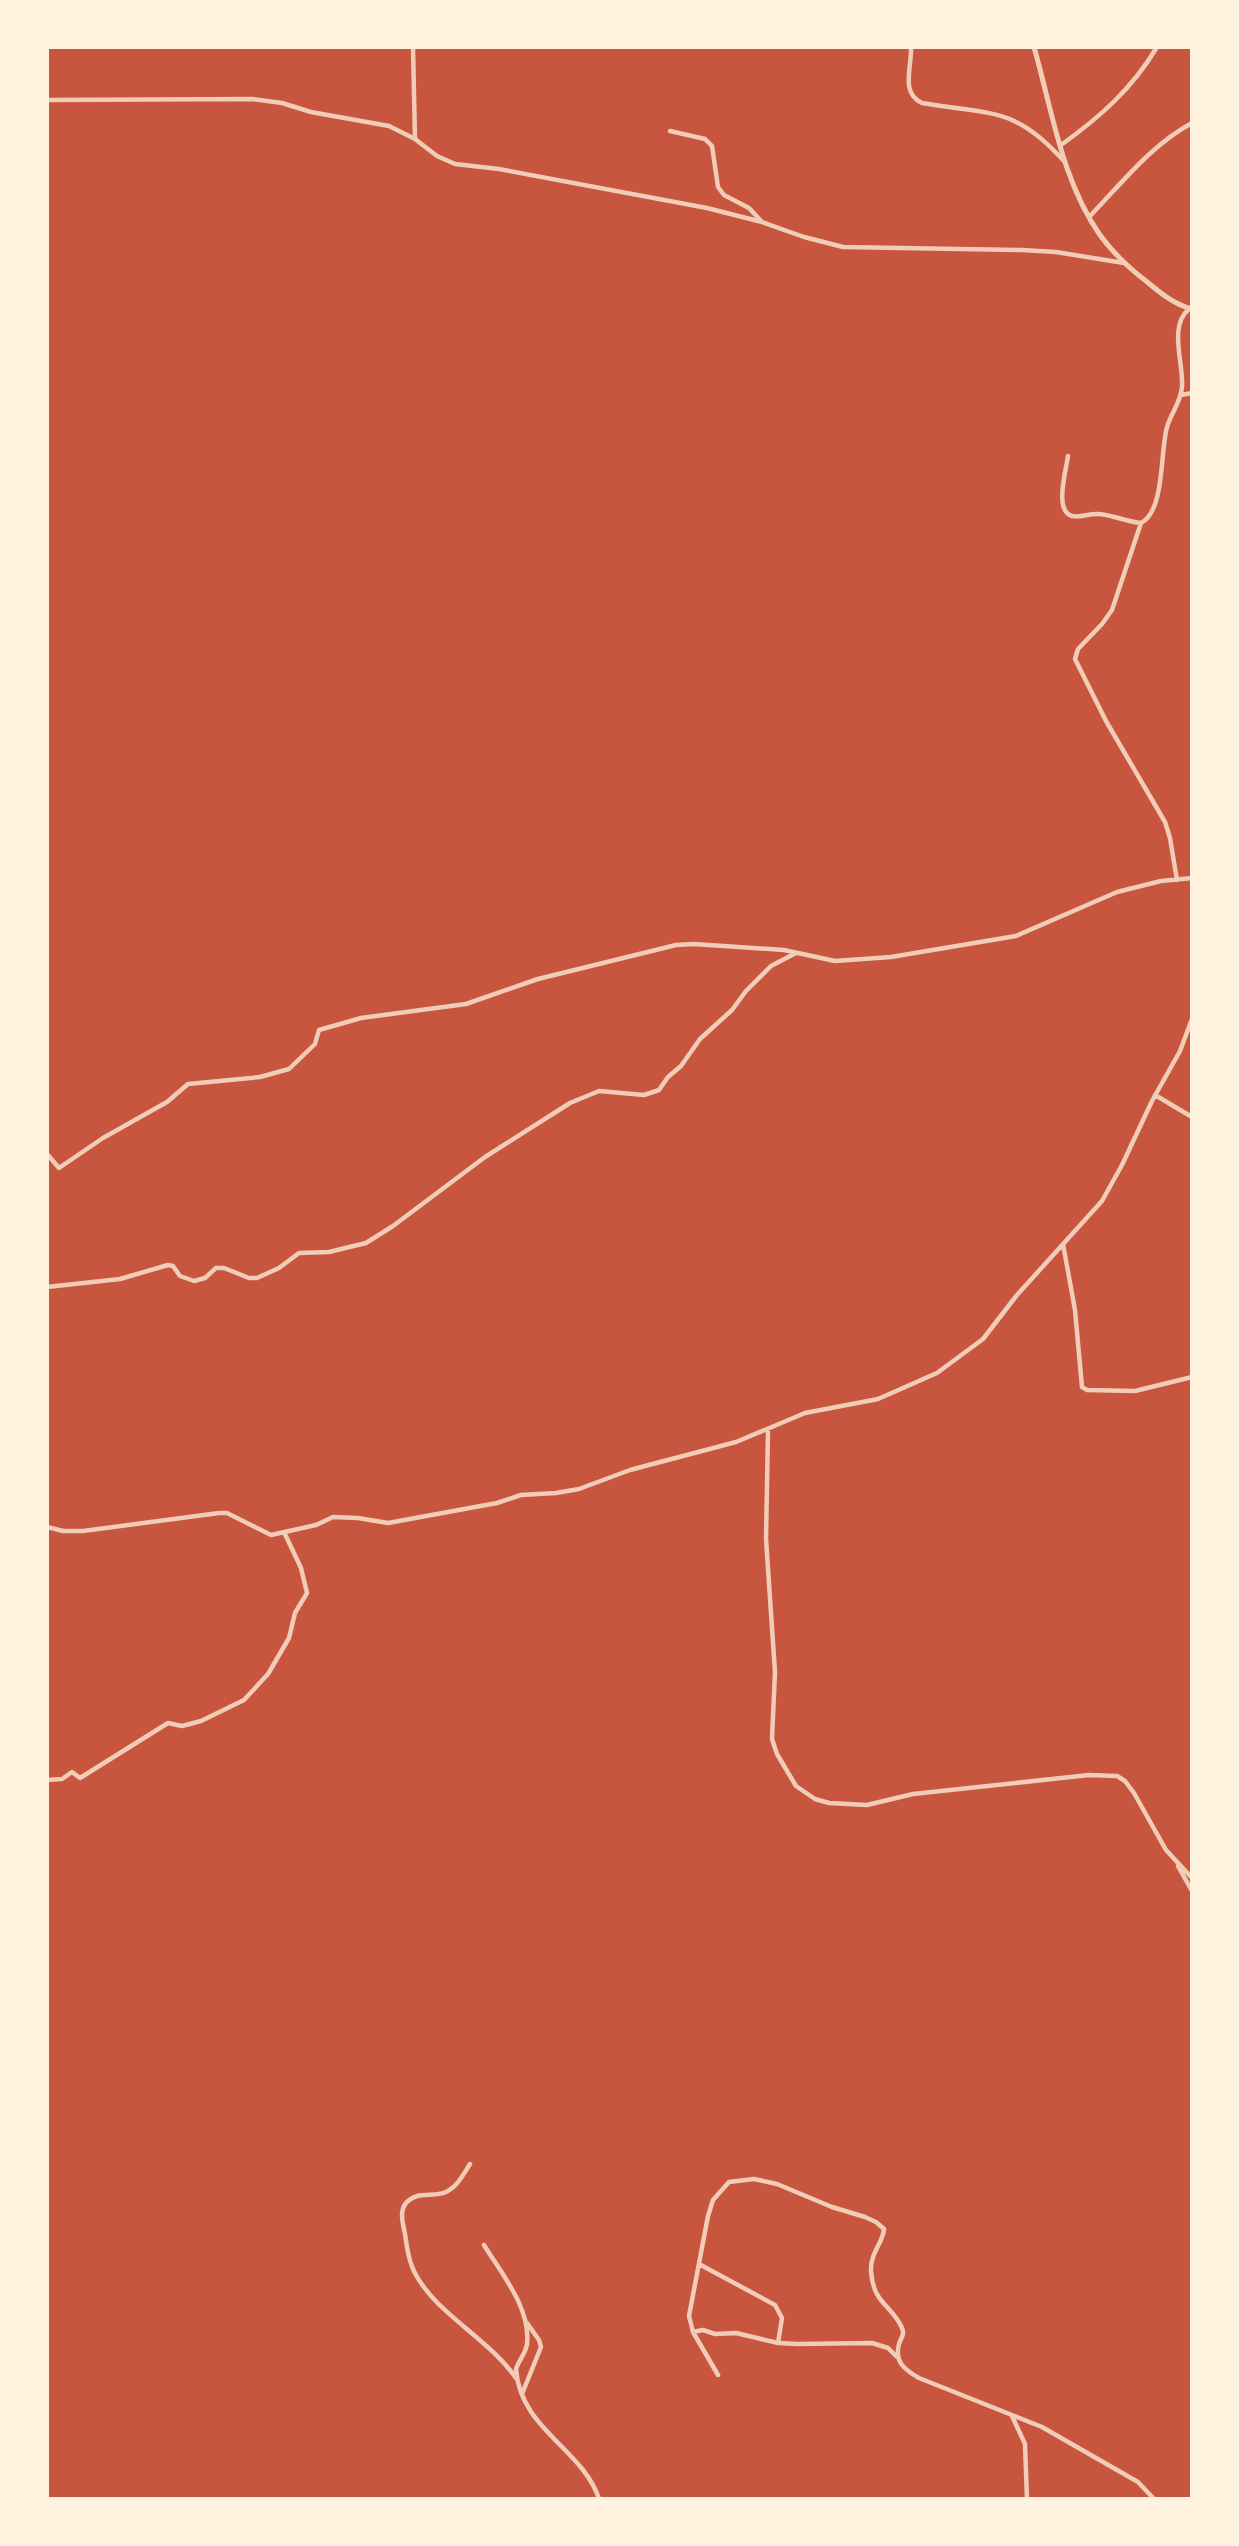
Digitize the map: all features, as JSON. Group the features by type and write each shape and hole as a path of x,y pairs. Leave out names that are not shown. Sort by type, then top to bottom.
{"street":[{"path":"413,47 415,138"},
{"path":"911,47 909,92 914,100 1012,120 1032,131 1066,163"},
{"path":"1034,47 1066,163 1100,235 1124,263 1165,296 1190,309 1180,321 1181,395 1167,427 1155,506 1150,516 1142,523 1112,610 1079,649 1075,659 1106,720 1165,822 1177,880"},
{"path":"1061,145 1111,107 1132,85 1157,47"},
{"path":"47,100 252,99 282,103 311,112 380,123 399,129 437,156 455,164 499,169 707,208 844,247 1022,250 1056,252 1124,263"},
{"path":"1090,216 1156,147 1192,123"},
{"path":"670,131 705,139 712,146 718,187 724,195 749,208 762,222"},
{"path":"1181,395 1192,393"},
{"path":"1068,456 1061,502 1064,511 1083,517 1098,514 1142,523"},
{"path":"47,1154 59,1168 103,1138 167,1102 188,1084 260,1076 289,1069 315,1044 319,1031 347,1021 467,1004 538,979 676,945 737,946 798,952 835,961 994,942 1041,927 1117,892 1192,878"},
{"path":"47,1287 120,1279 168,1265 173,1266 180,1276 194,1281 205,1278 216,1268 257,1278 279,1268 299,1253 329,1252 366,1243 485,1157 570,1103 599,1091 643,1095 659,1090 668,1077 681,1066 700,1039 732,1010 746,991 771,966 798,952"},
{"path":"47,1527 63,1531 83,1531 219,1513 227,1513 271,1535 316,1525 333,1517 388,1523 497,1503 521,1495 579,1489 630,1470 717,1448 768,1430 791,1417 878,1399 937,1373 983,1339 1017,1295 1102,1201 1155,1095 1189,1036 1192,1019"},
{"path":"1155,1095 1192,1117"},
{"path":"1063,1244 1075,1310 1082,1387 1087,1390 1135,1391 1192,1377"},
{"path":"768,1430 766,1539 775,1672 772,1740 796,1786 815,1799 829,1803 867,1805 913,1794 1089,1775 1116,1776 1125,1781 1134,1793 1166,1850 1192,1878"},
{"path":"47,1780 62,1779 72,1772 77,1777 85,1776 167,1723 182,1726 201,1721 239,1703 250,1694 268,1674 289,1638 295,1613 307,1593 301,1568 284,1532"},
{"path":"1176,1862 1192,1891"},
{"path":"470,2164 454,2188 443,2194 422,2194 406,2204 402,2213 406,2244 417,2277 450,2314 499,2355 516,2378 535,2418 588,2476 599,2499"},
{"path":"718,2375 693,2332 689,2316 713,2200 732,2181 754,2179 777,2184 876,2222 884,2229 873,2253 872,2278 879,2300 904,2333 898,2357"},
{"path":"484,2245 508,2284 525,2321 527,2342 516,2369 516,2378"},
{"path":"699,2264 775,2305 782,2318 778,2343"},
{"path":"522,2394 541,2347 525,2321"},
{"path":"693,2332 703,2330 711,2333 736,2333 778,2343 872,2343 888,2348 898,2357 903,2368 919,2378 1042,2427 1138,2482 1154,2499"},
{"path":"1012,2415 1025,2444 1027,2499"}]}
